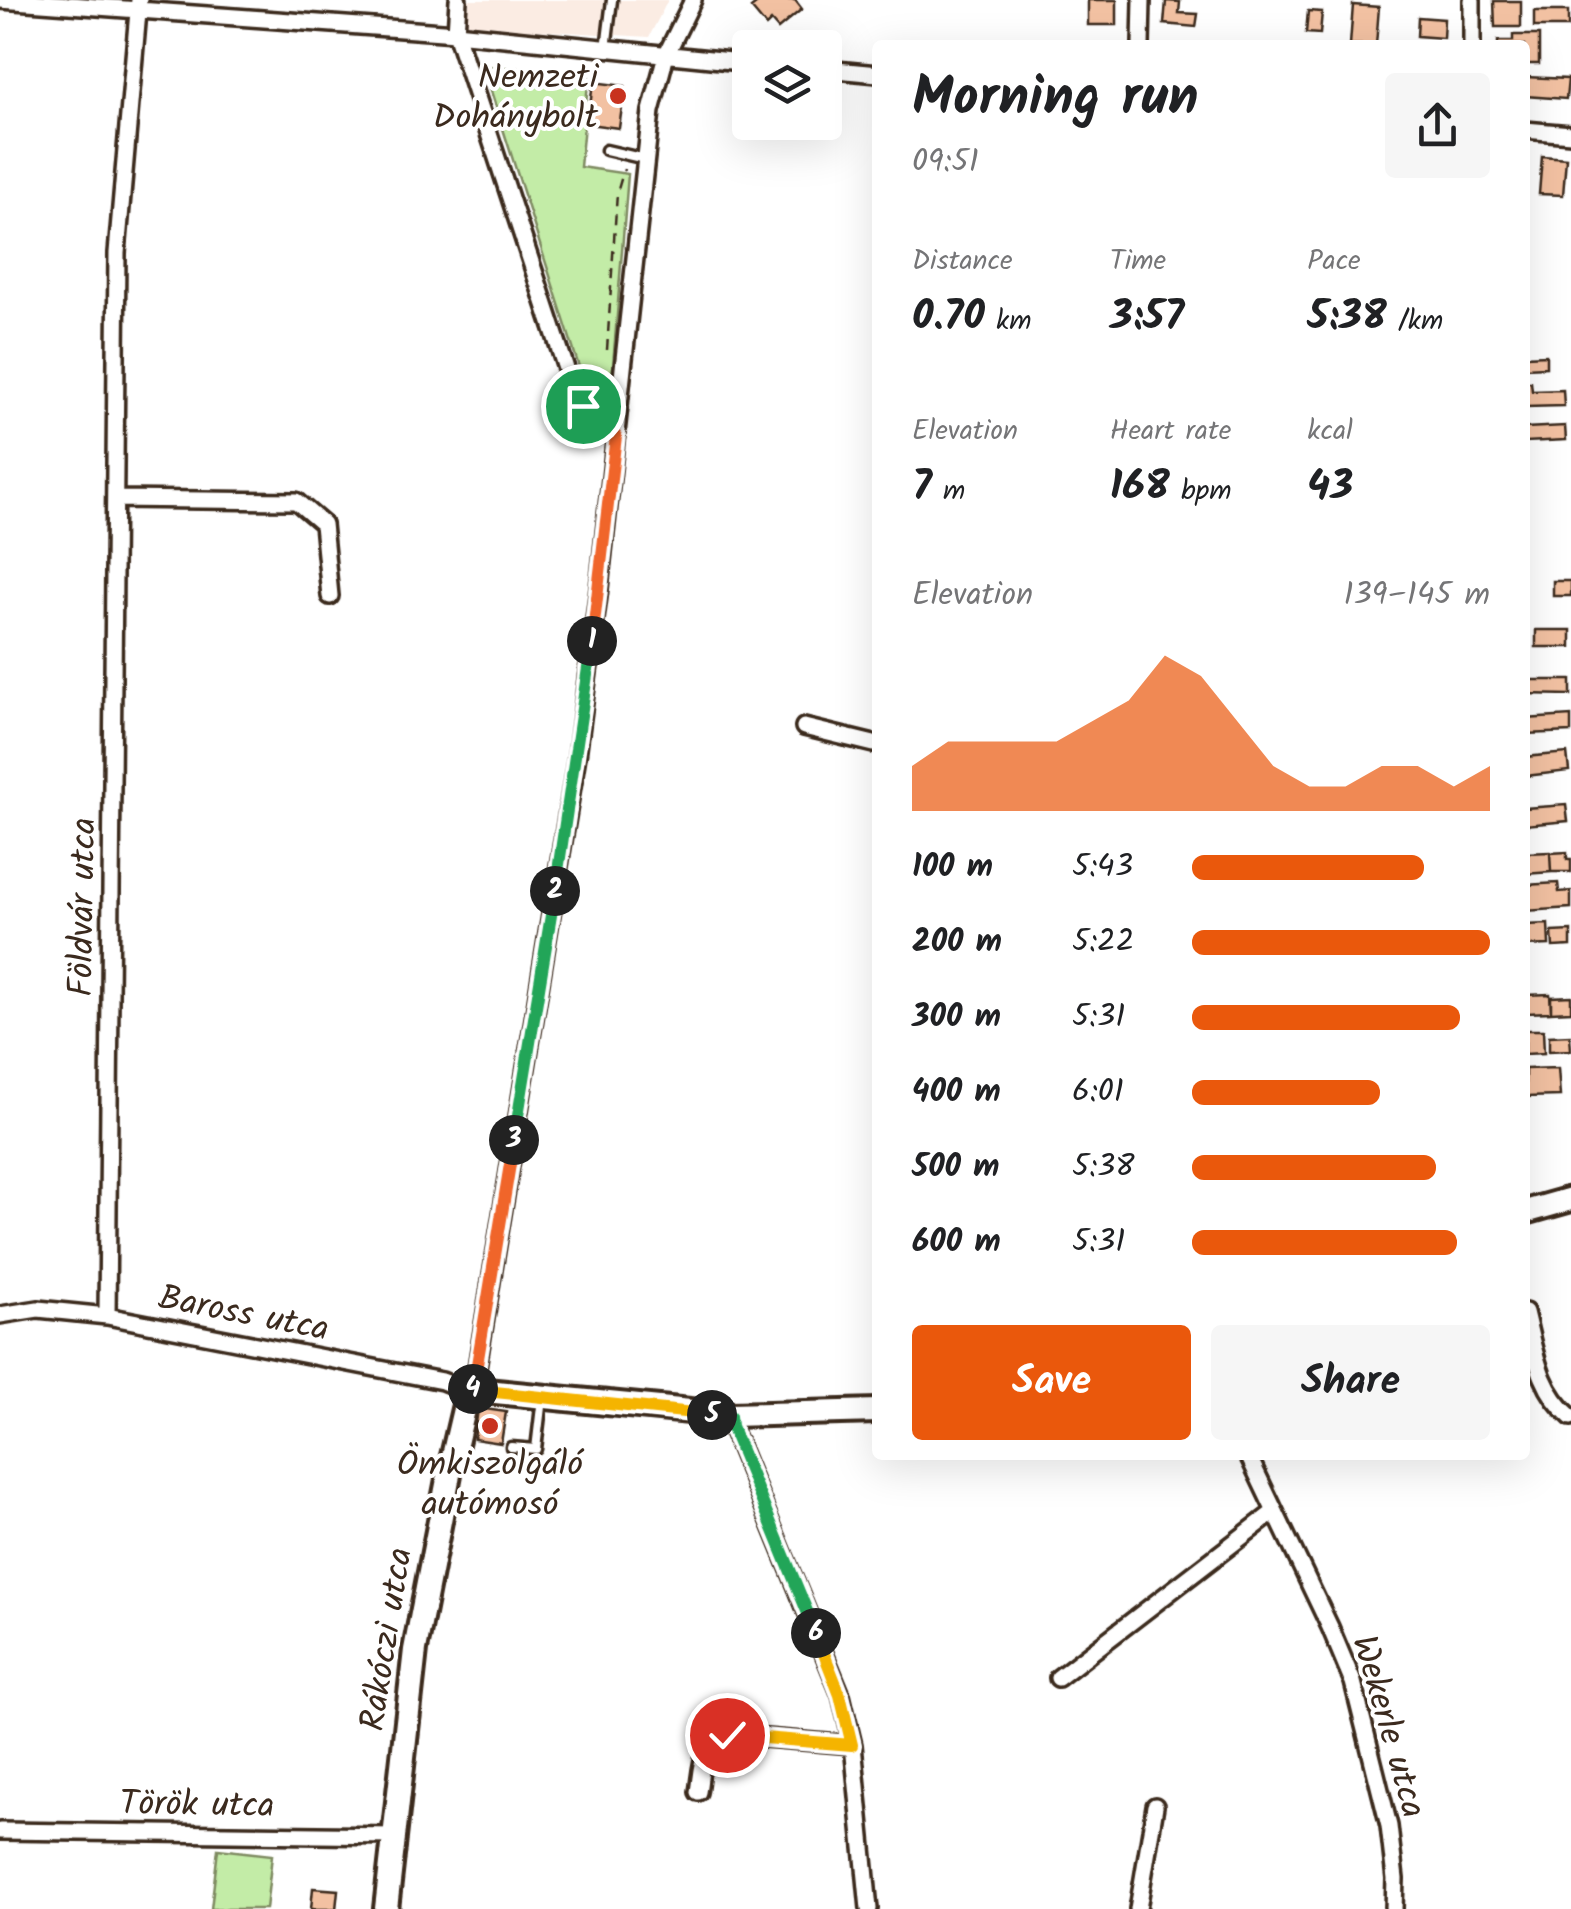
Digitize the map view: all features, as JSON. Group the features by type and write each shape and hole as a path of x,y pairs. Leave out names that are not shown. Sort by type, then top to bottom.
{"main road":[{"path":"1530,1211 1571,1199"},
{"path":"472,1398 486,1391 730,1416 872,1411"},
{"name":"Rákóczi utca","path":"386,1909 415,1650 462,1415 472,1398"}],"street":[{"path":"0,0 139,4 732,61"},
{"path":"458,0 456,33 572,387 593,418 616,436"},
{"name":"Rákóczi utca","path":"472,1398 576,756 651,111 666,56 693,0"},
{"path":"1142,0 1142,40"},
{"path":"1472,0 1472,40"},
{"name":"Földvár utca","path":"107,1316 117,254 139,4"},
{"path":"842,71 872,73"},
{"path":"1530,130 1571,134"},
{"path":"116,499 296,502 323,524 330,596"},
{"path":"804,727 872,744"},
{"name":"Baross utca","path":"0,1315 38,1309 107,1316 442,1381 472,1398"},
{"path":"1530,1333 1542,1382 1554,1403 1571,1417"},
{"path":"730,1416 840,1695 852,1745 869,1909"},
{"name":"Wekerle utca","path":"1250,1460 1330,1627 1361,1708 1389,1826 1396,1879 1394,1909"},
{"path":"1058,1678 1274,1512"},
{"path":"698,1792 708,1744 715,1738 727,1735 852,1745"},
{"path":"1138,1909 1155,1806"},
{"name":"Török utca","path":"0,1832 394,1836"}],"lane":[{"path":"606,49 612,0"},
{"path":"606,150 645,159"},
{"path":"512,1447 536,1449 542,1398"}],"path":[{"path":"608,349 617,194 626,166"}],"shaded area":[{"path":"469,0 668,0 649,37 467,26"}],"green space":[{"path":"483,66 589,72 580,167 628,174 609,417 580,370"},
{"path":"218,1849 272,1855 266,1909 211,1909"}],"building":[{"path":"761,0 795,0 802,9 778,29 771,21 766,26 751,8"},
{"path":"1088,0 1117,0 1117,25 1088,25"},
{"path":"1166,1 1180,2 1179,13 1198,14 1196,27 1164,24"},
{"path":"1494,1 1521,1 1521,27 1495,27"},
{"path":"1353,5 1379,7 1376,40 1350,40"},
{"path":"1308,11 1322,12 1320,34 1306,33"},
{"path":"1534,11 1568,11 1568,27 1534,27"},
{"path":"1418,17 1444,19 1443,38 1417,36"},
{"path":"1513,35 1539,35 1539,64 1530,64 1530,40 1513,40"},
{"path":"1530,77 1568,79 1566,99 1530,96"},
{"path":"593,82 625,86 619,128 588,124"},
{"path":"1542,156 1566,158 1563,195 1539,194"},
{"path":"1546,355 1546,367 1530,368 1530,356"},
{"path":"1530,382 1532,391 1563,390 1564,406 1530,407"},
{"path":"1565,426 1566,440 1530,442 1530,428"},
{"path":"1553,581 1571,581 1571,596 1553,596"},
{"path":"1536,630 1571,630 1571,647 1536,647"},
{"path":"1530,680 1571,680 1571,695 1530,694"},
{"path":"1571,716 1571,732 1530,734 1530,719"},
{"path":"1567,753 1569,771 1530,775 1530,757"},
{"path":"1566,805 1568,821 1530,825 1530,808"},
{"path":"1550,852 1551,872 1530,874 1530,853"},
{"path":"1567,852 1571,872 1551,872 1550,853"},
{"path":"1558,883 1559,892 1571,891 1571,908 1530,911 1530,885"},
{"path":"1548,924 1549,945 1530,946 1530,925"},
{"path":"1571,931 1571,946 1553,947 1552,932"},
{"path":"1550,994 1551,1012 1530,1013 1530,995"},
{"path":"1571,996 1571,1011 1551,1012 1551,997"},
{"path":"1530,1030 1543,1030 1544,1053 1530,1054"},
{"path":"1570,1035 1571,1050 1549,1051 1549,1036"},
{"path":"1558,1068 1560,1096 1530,1097 1530,1069"},
{"name":"Ömkiszolgáló autómosó","path":"478,1408 506,1412 501,1443 474,1439"},
{"path":"313,1888 338,1890 336,1909 311,1909"}],"place":[{"name":"Nemzeti Dohánybolt","path":"618,96"},
{"name":"Ömkiszolgáló autómosó","path":"490,1426"}],"route":[{"path":"583,406 616,436 600,589 472,1398 486,1391 730,1416 840,1695 852,1745 727,1735"}]}
